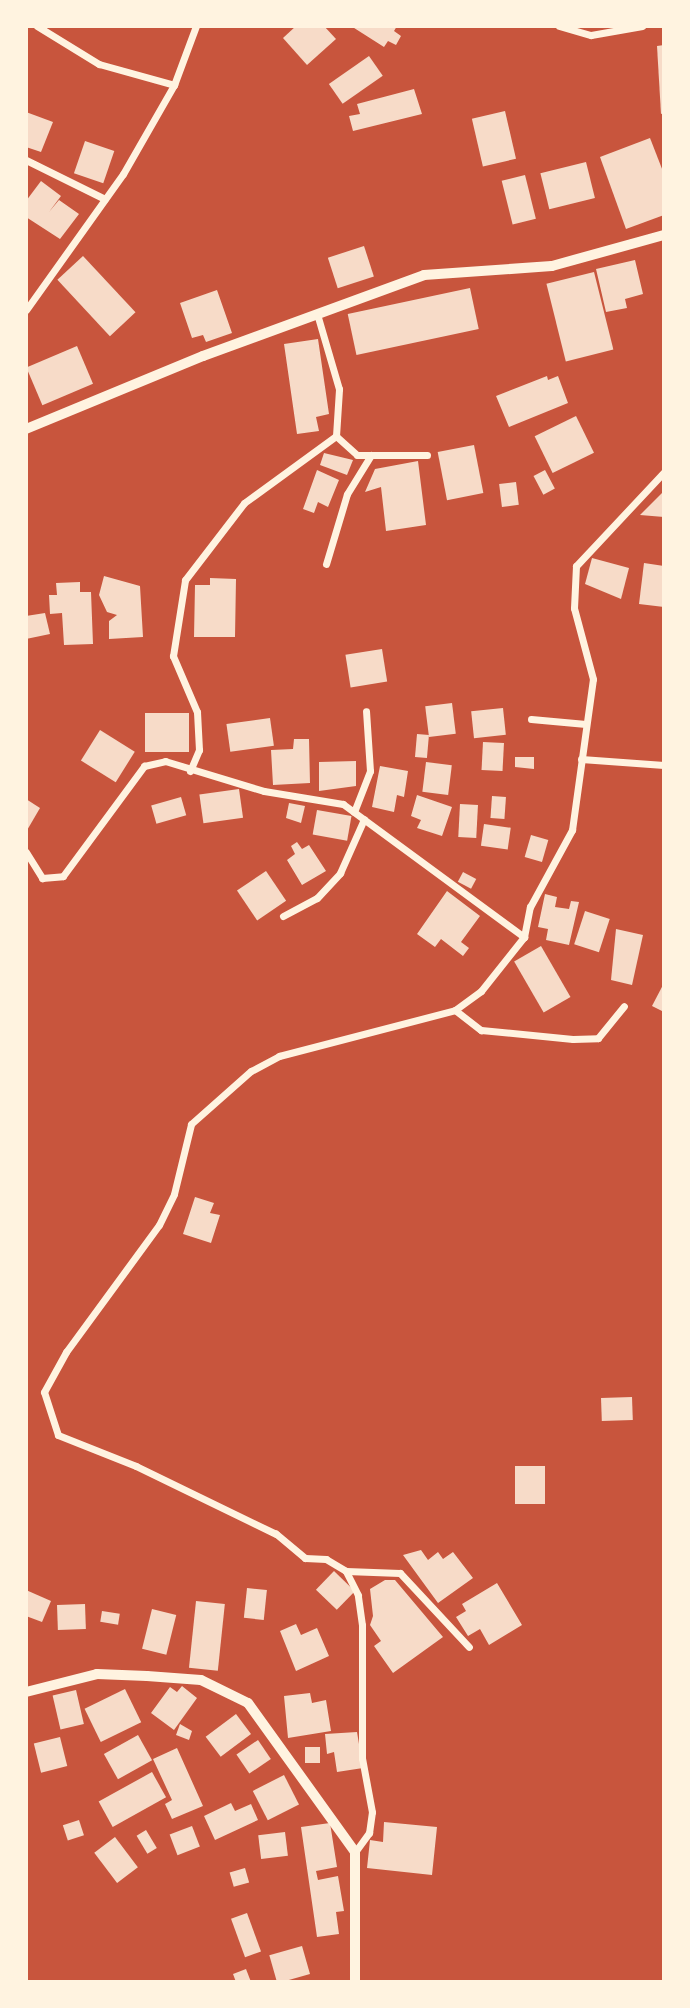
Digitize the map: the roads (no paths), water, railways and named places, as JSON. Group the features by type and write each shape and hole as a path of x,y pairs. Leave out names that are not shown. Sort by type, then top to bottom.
{"street":[{"path":"37,26 99,64 174,85"},
{"path":"26,310 105,200 174,85 196,26"},
{"path":"559,26 591,35 642,26"},
{"path":"26,160 105,200"},
{"path":"26,429 317,314 424,275 552,266 664,235"},
{"path":"317,314 339,389 336,436"},
{"path":"336,436 356,455 427,454"},
{"path":"190,771 199,750 197,712 173,656 185,580 244,503 336,436"},
{"path":"326,564 347,494 371,455"},
{"path":"355,1852 369,1833 372,1812 362,1758 362,1625 358,1595 346,1572 326,1559 305,1558 276,1534 136,1466 58,1435 44,1392 66,1352 159,1225 174,1194 191,1124 251,1071 279,1056 455,1010 481,990 524,937 530,907 572,830 582,759 593,680 574,608 576,566 664,472"},
{"path":"354,812 370,771 366,711"},
{"path":"531,719 586,724"},
{"path":"582,759 664,765"},
{"path":"26,852 42,878 63,876 144,766 165,761 190,771 264,791 343,804 524,937"},
{"path":"283,916 317,898 340,873 364,819"},
{"path":"455,1010 481,1030 573,1039 598,1038 624,1006"},
{"path":"346,1572 400,1573 469,1647"},
{"path":"26,1692 97,1674 201,1680 248,1703 355,1852 355,1982"}]}
